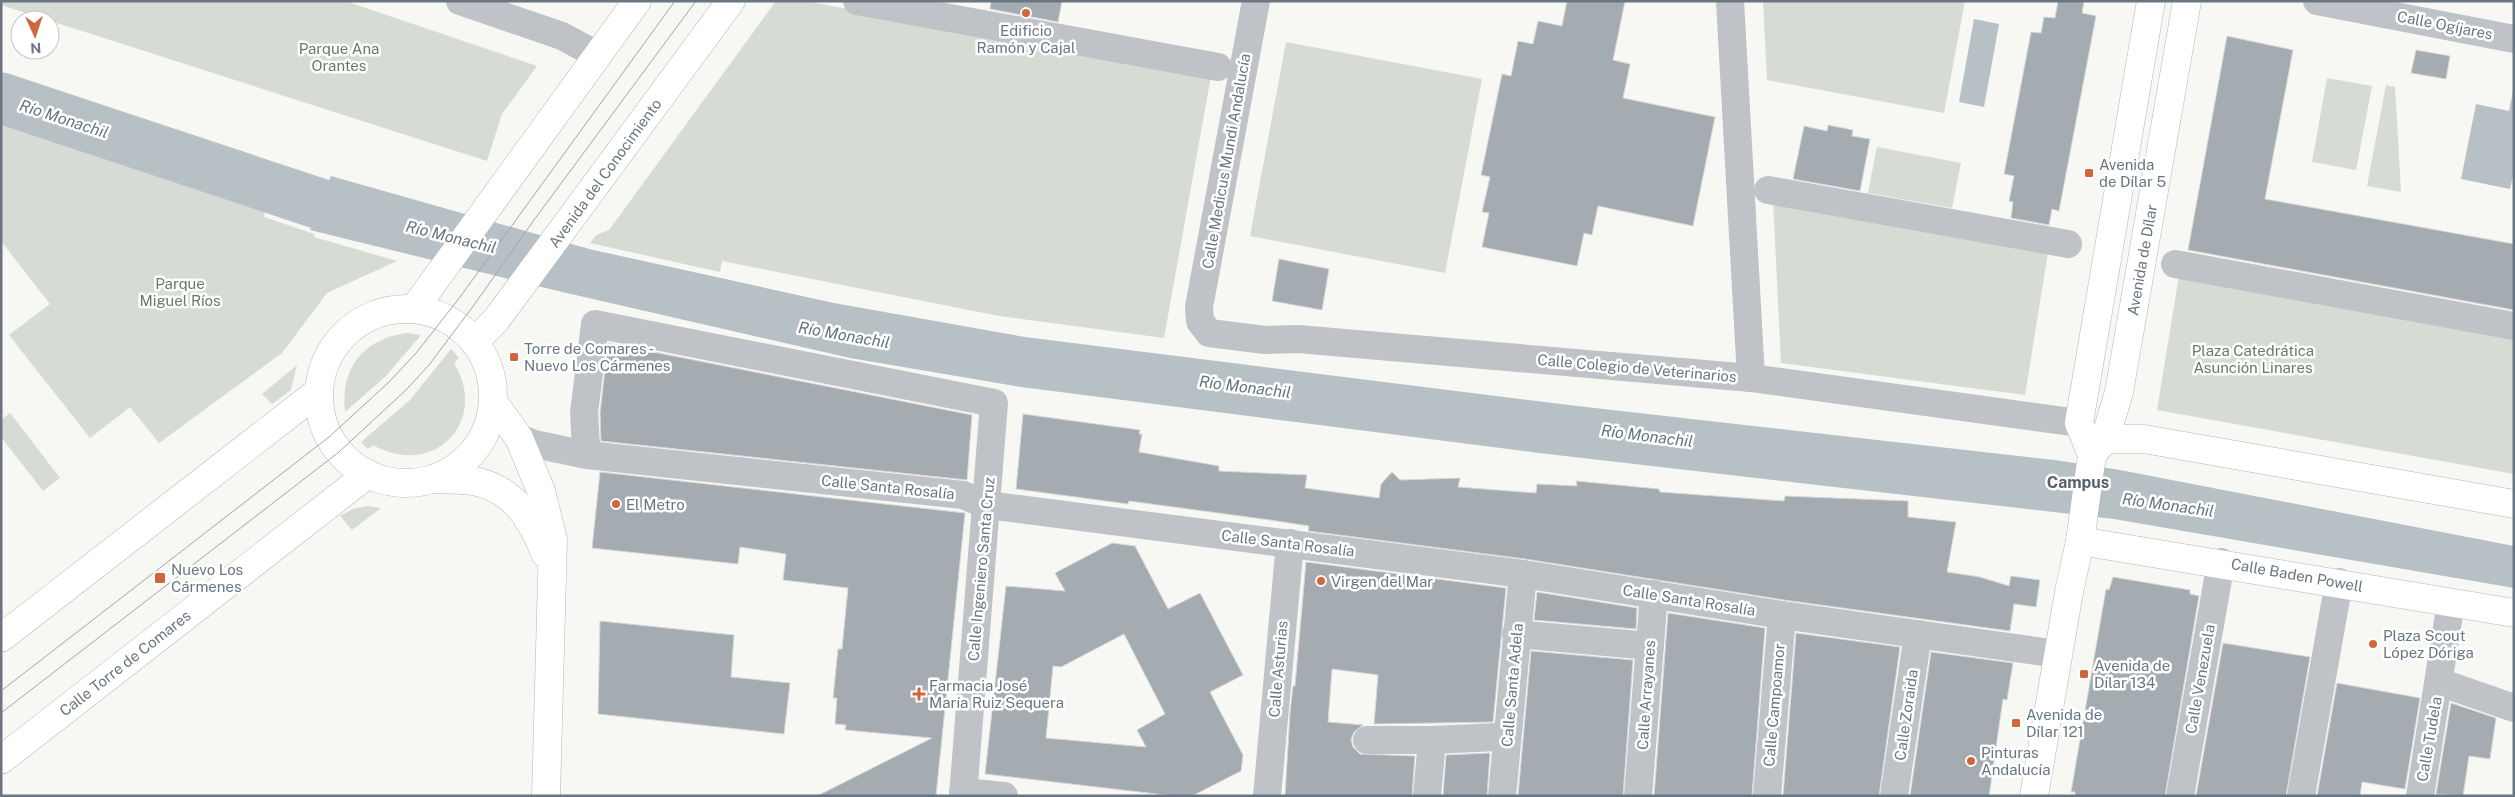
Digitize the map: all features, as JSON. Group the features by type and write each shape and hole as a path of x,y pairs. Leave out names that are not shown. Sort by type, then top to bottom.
{"main road":[{"path":"414,309 638,1"},
{"name":"Avenida del Conocimiento","path":"475,341 496,320 731,1"},
{"path":"2151,1 2079,423 2096,452 2144,439 2514,504"},
{"name":"Avenida de Dílar","path":"2034,796 2058,654 2096,452 2119,392 2187,1"},
{"path":"435,479 465,461 485,434 494,403 490,370 475,341 459,326 445,317 414,309 391,310 369,317 350,330 328,357 319,391 321,414 329,437 339,452 352,464 368,474 401,484 435,479 478,482 500,490 520,505 534,526 553,573"},
{"path":"1,638 319,391"},
{"path":"494,403 519,438 541,491 548,515 552,540 553,573 546,796"},
{"name":"Calle Torre de Comares","path":"1,760 368,474"},
{"name":"Calle Baden Powell","path":"2081,532 2221,562 2514,613"}],"street":[{"path":"460,1 562,36 597,56"},
{"path":"857,1 1230,69"},
{"name":"Calle Medicus Mundi Andalucía","path":"1200,320 1199,307 1230,69 1256,1"},
{"path":"1730,1 1751,378"},
{"name":"Calle Ogíjares","path":"2317,1 2514,38"},
{"path":"1768,190 2068,244"},
{"path":"2175,264 2514,326"},
{"name":"Calle Colegio de Veterinarios","path":"1200,320 1209,333 1264,340 1298,339 1751,378 2079,423"},
{"name":"Calle Ingeniero Santa Cruz","path":"586,446 584,413 594,324 994,403 963,794"},
{"name":"Calle Santa Rosalía","path":"519,438 534,444 587,456 963,495 987,505 1523,574 1782,615 2058,654"},
{"name":"Calle Asturias","path":"1267,796 1290,543"},
{"name":"Calle Venezuela","path":"2180,796 2221,562"},
{"name":"Calle Santa Adela","path":"1502,796 1523,574"},
{"path":"2301,796 2339,582"},
{"name":"Calle Arrayanes","path":"1638,796 1654,594"},
{"path":"2451,602 2439,682 2514,708"},
{"name":"Calle Campoamor","path":"1767,796 1782,615"},
{"path":"1516,634 1650,646"},
{"name":"Calle Zoraida","path":"1894,796 1918,634"},
{"name":"Calle Tudela","path":"2420,796 2439,682"},
{"path":"1367,740 1498,737"},
{"path":"1427,796 1432,740"},
{"path":"963,794 1004,796"}],"green space":[{"name":"Parque Ana Orantes","path":"1,1 345,1 537,66 502,114 487,161 60,24 60,10 17,10 1,5"},
{"path":"776,1 805,1 1211,76 1164,338 999,316 722,261 720,272 590,243 596,235 609,230"},
{"path":"1763,1 1965,1 1944,113 1767,80"},
{"path":"1286,42 1482,79 1445,273 1250,236"},
{"path":"2327,78 2372,86 2356,170 2312,162"},
{"path":"2386,85 2395,87 2401,192 2367,186"},
{"name":"Parque Miguel Ríos","path":"1,113 266,204 264,217 314,234 314,237 397,261 327,293 282,353 159,443 130,407 90,438 9,335 50,304 1,241"},
{"path":"1877,147 1961,163 1952,208 1868,193"},
{"path":"1773,200 2048,253 2025,395 1781,363"},
{"name":"Plaza Catedrática Asunción Linares","path":"2179,276 2514,339 2514,474 2157,410"},
{"path":"407,333 421,335 386,376 345,412 344,396 346,382 358,358 378,342 391,336"},
{"path":"451,349 459,358 454,363 463,385 465,405 460,424 449,439 434,450 416,455 395,454 373,445 368,449 361,442 410,400"},
{"path":"297,365 291,390 272,404 262,394"},
{"path":"10,413 60,478 43,491 1,437 1,420"},
{"path":"368,506 381,508 352,530 340,516 353,509"}],"water":[{"path":"1974,19 1999,24 1984,107 1959,102"},
{"path":"2514,86 2514,171 2510,189 2461,179 2476,104 2509,111"},
{"path":"331,176 589,249 834,303 1025,337 1577,406 2055,460 2120,470 2514,546 2514,588 2114,519 1539,453 1021,387 850,358 558,291 310,230"}],"building":[{"name":"Edificio Ramón y Cajal","path":"991,1 1062,1 1058,22 990,9"},
{"path":"1567,1 1625,1 1613,60 1630,64 1623,98 1715,117 1693,226 1598,206 1592,235 1584,233 1577,266 1482,247 1489,213 1482,212 1490,177 1481,175 1502,74 1511,76 1518,41 1533,44 1538,21 1562,26"},
{"path":"2058,1 2084,1 2082,13 2096,16 2059,211 2052,209 2049,225 2011,218 2013,202 2009,201 2014,176 2004,174 2031,32 2041,33 2044,17 2055,18"},
{"path":"2227,36 2293,50 2265,199 2514,244 2514,310 2188,250"},
{"path":"2416,50 2450,56 2446,79 2411,73"},
{"path":"1828,125 1853,130 1852,136 1870,139 1860,191 1793,179 1804,126 1827,131"},
{"path":"1279,259 1329,269 1322,310 1272,301"},
{"path":"608,343 972,415 967,480 601,441 600,413"},
{"path":"1023,414 1140,430 1139,434 1142,434 1139,452 1219,466 1219,471 1307,475 1305,488 1379,498 1381,484 1392,472 1400,480 1460,478 1458,487 1536,493 1537,484 1577,486 1576,481 1659,489 1660,492 1784,501 1785,496 1908,501 1908,517 1956,522 1947,572 1980,577 2009,586 2011,576 2040,580 2036,607 2014,604 2010,631 1784,600 1525,559 1308,531 1309,526 1270,520 1129,501 1128,504 1016,489"},
{"path":"600,472 965,513 936,796 817,796 932,738 845,730 846,725 835,724 837,698 833,698 838,649 842,649 848,588 783,580 786,554 740,547 738,564 592,548"},
{"path":"1112,543 1135,546 1168,609 1200,593 1243,675 1210,692 1243,755 1241,771 1192,796 1174,796 985,774 1006,586 1065,591 1055,573","holes":["1124,634 1165,714 1137,730 1146,747 1046,738 1053,666 1061,667"]},
{"path":"1306,562 1506,588 1493,722 1374,724 1378,675 1332,669 1328,722 1363,725 1354,732 1351,740 1353,747 1360,754 1415,756 1412,796 1285,796 1290,713 1293,686 1295,686"},
{"path":"2113,577 2190,590 2190,594 2199,596 2165,796 2075,796 2075,792 2071,792 2106,589 2109,590"},
{"path":"1537,592 1637,608 1636,629 1534,620"},
{"path":"1668,613 1765,628 1752,796 1654,796"},
{"path":"600,621 734,635 731,677 790,683 784,734 598,714"},
{"path":"1796,633 1900,647 1879,796 1783,796"},
{"path":"2223,643 2310,657 2286,796 2196,796"},
{"path":"1531,651 1633,660 1623,796 1518,796"},
{"path":"1931,652 2013,663 2007,700 2003,699 1989,796 1910,796"},
{"path":"2337,683 2420,698 2405,789 2362,782 2360,796 2317,796"},
{"path":"2451,703 2496,718 2490,759 2469,756 2463,796 2436,794"},
{"path":"1490,753 1487,796 1443,796 1446,755"}],"waterway":[{"name":"Río Monachil","path":"1,98 320,204 389,221"}],"tram line":[{"path":"1,691 329,437 389,382 417,352 460,297 675,1"},
{"path":"1,713 339,452 407,389 429,365 474,305 534,220 696,1"}],"place":[{"name":"Edificio Ramón y Cajal","path":"1026,13"},
{"name":"Avenida de Dílar 5","path":"2089,173"},
{"name":"Torre de Comares - Nuevo Los Cármenes","path":"514,357"},
{"name":"El Metro","path":"616,504"},
{"name":"Nuevo Los Cármenes","path":"160,578"},
{"name":"Virgen del Mar","path":"1321,581"},
{"name":"Plaza Scout López Dóriga","path":"2373,644"},
{"name":"Avenida de Dílar 134","path":"2084,674"},
{"name":"Farmacia José María Ruiz Sequera","path":"919,694"},
{"name":"Avenida de Dílar 121","path":"2016,723"},
{"name":"Pinturas Andalucía","path":"1971,761"}],"district":[{"name":"Campus","path":"2078,482"}]}
